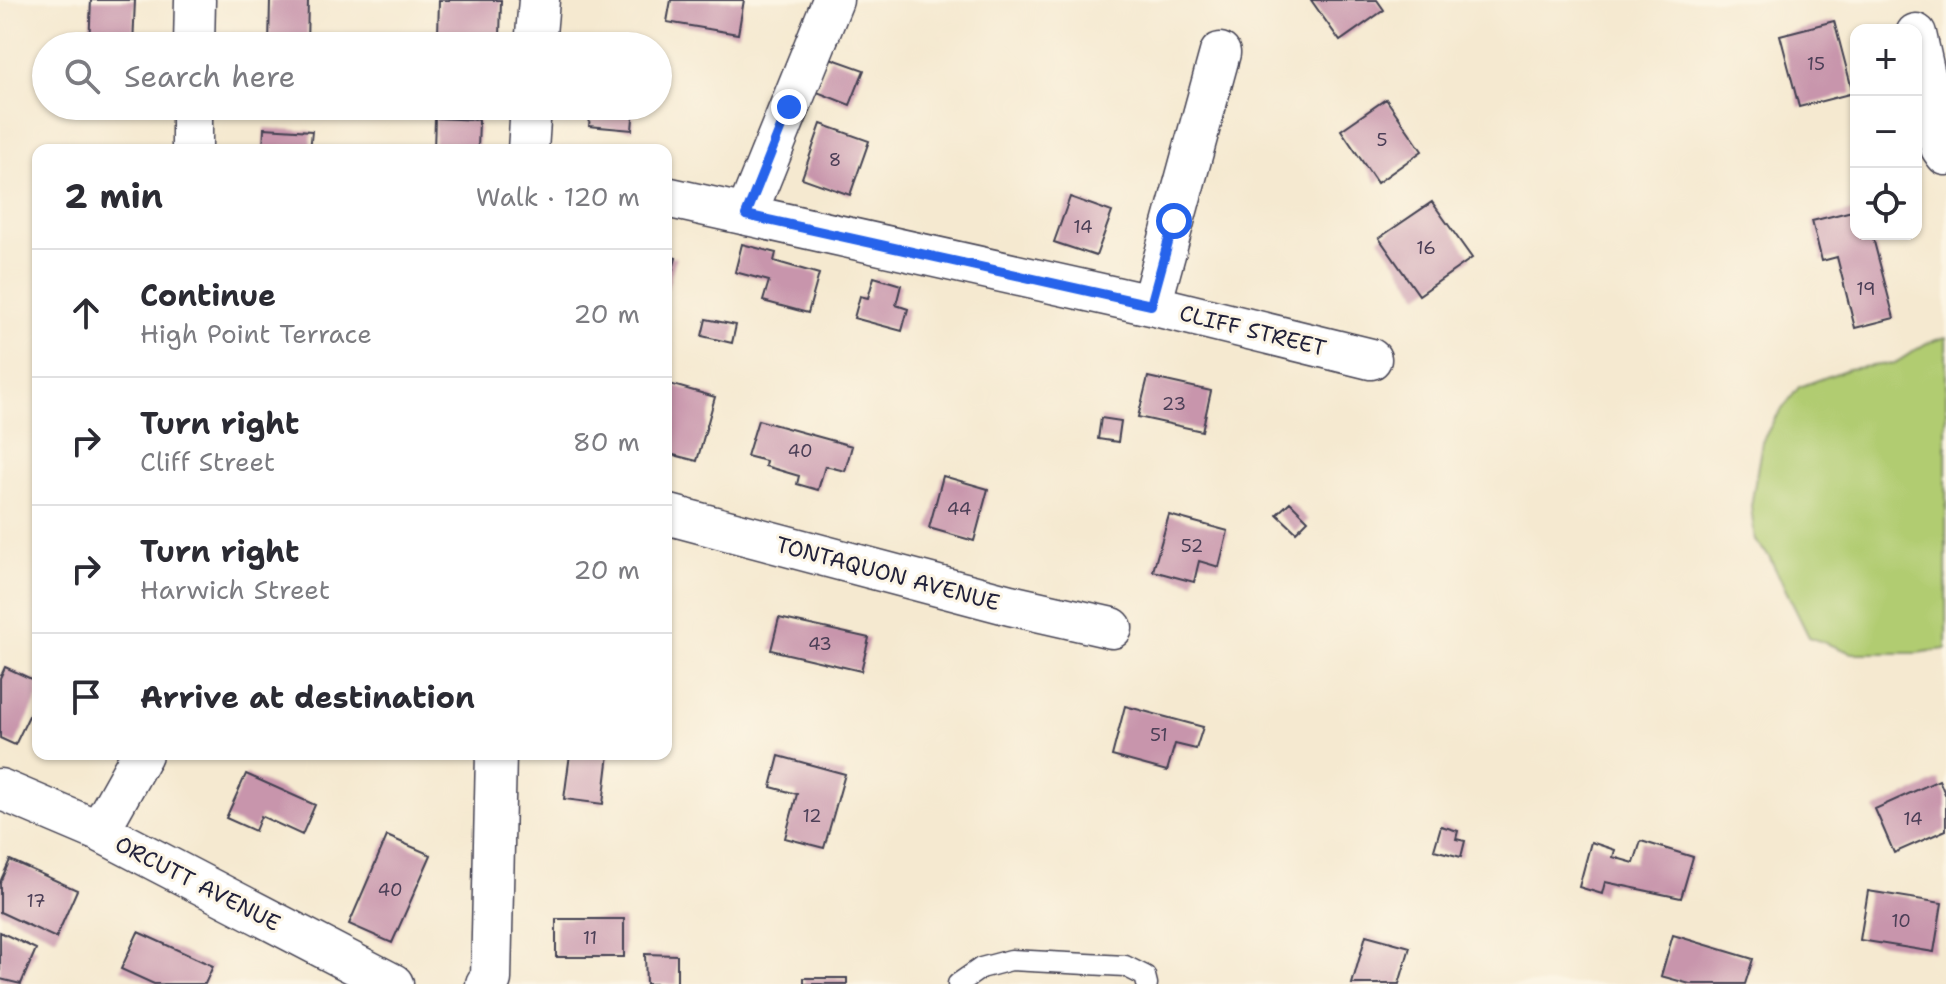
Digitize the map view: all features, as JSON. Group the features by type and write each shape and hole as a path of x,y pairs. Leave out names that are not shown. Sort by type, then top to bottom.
{"street":[{"path":"194,32 195,0"},
{"path":"536,32 539,0"},
{"path":"746,215 833,0"},
{"path":"1909,0 1914,24"},
{"path":"1151,305 1220,53"},
{"path":"1922,60 1941,148 1946,155"},
{"path":"192,120 192,144"},
{"path":"528,144 530,120"},
{"name":"CLIFF STREET","path":"672,198 1151,305 1371,359"},
{"name":"TONTAQUON AVENUE","path":"672,516 1010,605 1112,628"},
{"path":"99,831 139,760"},
{"path":"486,984 491,979 496,760"},
{"name":"ORCUTT AVENUE","path":"0,789 99,831 393,984"}],"lane":[{"path":"958,984 981,968 1011,960 1125,966 1145,976 1147,984"}],"green space":[{"path":"1946,337 1946,649 1917,653 1852,653 1809,637 1769,556 1755,541 1751,506 1762,442 1799,387 1848,369 1895,363 1925,344"}],"building":[{"path":"91,0 135,0 134,32 90,32"},
{"path":"270,0 308,0 307,32 269,32"},
{"path":"439,0 501,0 500,32 438,32"},
{"path":"671,0 744,0 738,34 667,22"},
{"path":"1311,0 1377,0 1384,10 1340,41"},
{"path":"1834,21 1850,82 1850,94 1799,107 1780,35"},
{"path":"830,58 864,70 850,105 817,92"},
{"path":"1386,99 1422,151 1377,183 1341,130"},
{"path":"435,120 479,120 478,144 434,144"},
{"path":"590,120 633,120 632,130 589,126"},
{"path":"821,124 869,141 850,195 802,178"},
{"path":"264,128 312,131 311,144 263,144"},
{"path":"1070,197 1112,212 1096,256 1054,242"},
{"path":"1432,202 1472,258 1419,295 1379,238"},
{"path":"1850,212 1850,240 1874,240 1894,318 1855,328 1837,257 1822,261 1812,221"},
{"path":"742,244 776,253 774,261 819,274 808,313 763,301 769,281 735,272"},
{"path":"874,277 901,285 896,305 908,309 902,331 854,318 860,296 868,298"},
{"path":"706,319 736,325 732,343 702,336"},
{"path":"1148,377 1211,391 1202,431 1138,417"},
{"path":"672,385 715,397 697,461 672,455"},
{"path":"1101,418 1121,421 1118,442 1098,439"},
{"path":"758,420 852,446 845,471 825,466 818,490 797,484 799,476 765,466 766,461 747,456"},
{"path":"943,476 988,489 974,541 929,528"},
{"path":"1290,502 1308,520 1296,532 1277,514"},
{"path":"1169,515 1228,531 1219,567 1199,561 1194,582 1153,571"},
{"path":"779,618 869,638 861,671 771,650"},
{"path":"5,667 32,679 32,710 15,745 0,738 0,678"},
{"path":"1125,706 1203,727 1196,749 1175,744 1167,771 1112,756"},
{"path":"779,756 845,774 824,848 785,838 797,794 771,787"},
{"path":"569,760 608,760 603,804 564,799"},
{"path":"246,774 315,805 302,835 261,816 255,831 226,818"},
{"path":"1939,780 1946,796 1946,830 1894,853 1875,809"},
{"path":"1441,826 1458,831 1456,839 1465,841 1461,857 1434,850"},
{"path":"387,836 431,855 392,943 349,924"},
{"path":"1641,841 1693,857 1681,898 1605,882 1602,894 1579,887 1591,842 1615,850 1613,857 1634,863"},
{"path":"10,860 77,890 56,938 0,912 0,882"},
{"path":"1868,891 1942,903 1934,952 1860,940"},
{"path":"556,919 624,919 624,957 556,957"},
{"path":"0,932 36,949 21,984 0,979"},
{"path":"138,932 213,966 205,984 154,984 121,969"},
{"path":"1366,935 1410,947 1399,984 1352,984"},
{"path":"1673,935 1753,959 1745,984 1690,984 1661,976"},
{"path":"645,954 677,955 677,984 646,984"},
{"path":"804,978 847,978 847,984 804,984"}],"route":[{"path":"789,107 746,215 1151,305 1174,221"}]}
